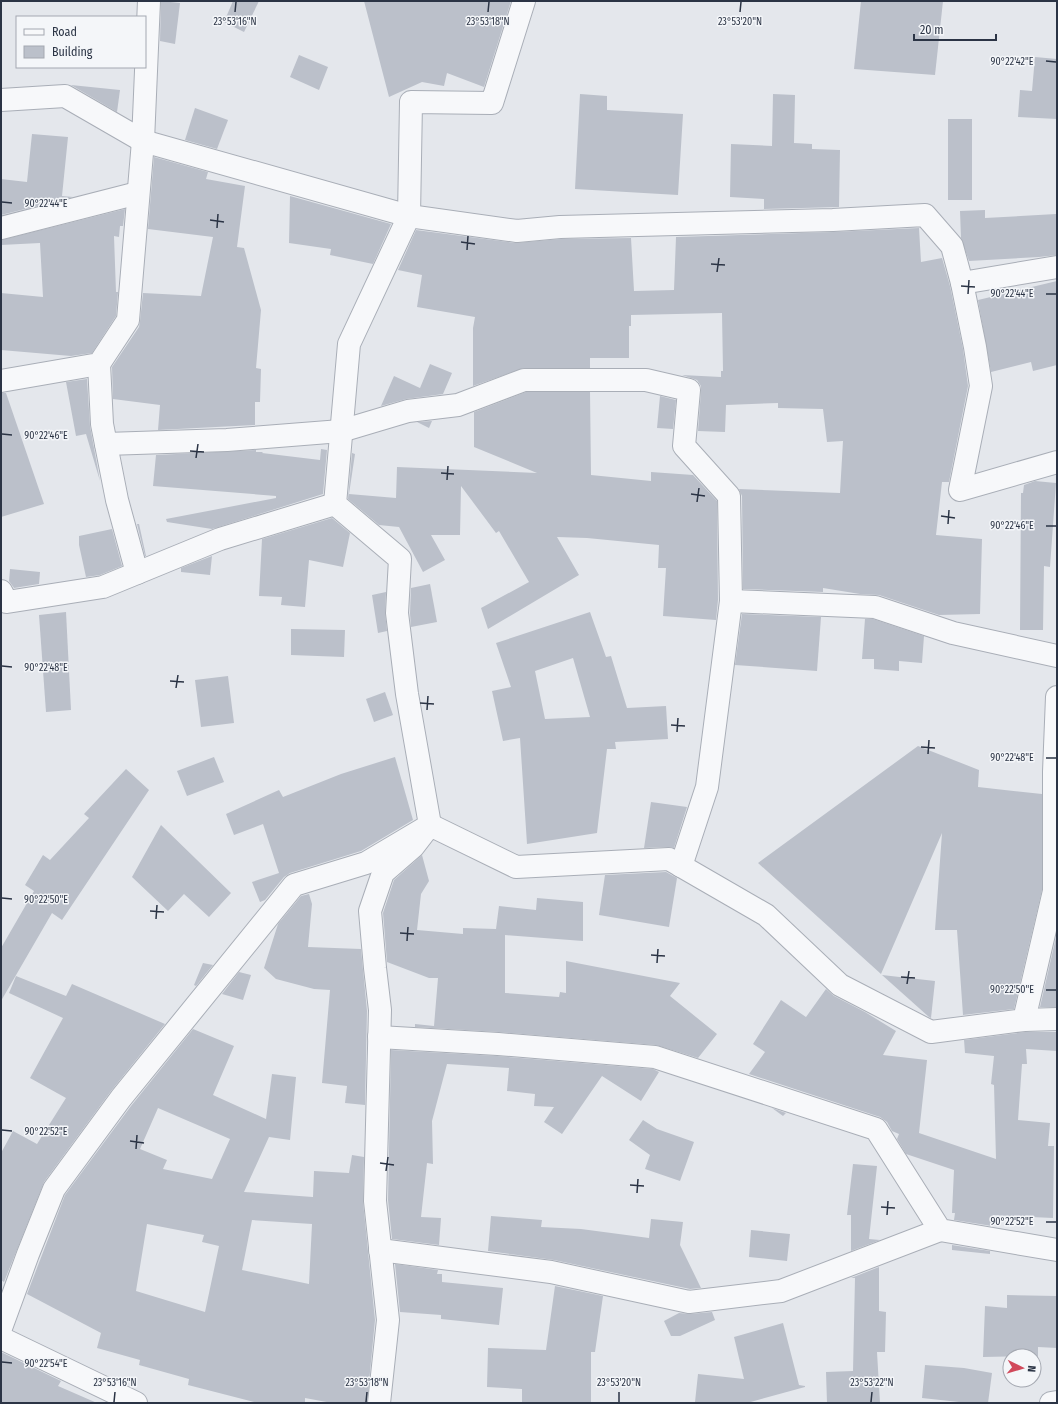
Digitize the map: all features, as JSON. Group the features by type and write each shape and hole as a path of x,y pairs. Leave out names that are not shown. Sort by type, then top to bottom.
{"street":[{"path":"146,61 149,1"},
{"path":"335,504 349,344 409,216 411,102 492,103 524,1"},
{"path":"137,573 117,500 102,424 99,364 128,320 142,141 146,68"},
{"path":"1,100 65,96 142,141 409,216 517,231 560,227 833,220 925,215 952,246 962,283 975,347 980,386 960,490 1057,462"},
{"path":"1,228 138,193"},
{"path":"962,283 1057,267"},
{"path":"1,381 99,364"},
{"path":"106,444 227,440 341,431 408,411 458,405 524,380 646,380 688,390 684,446 729,496 731,601 707,787 681,866"},
{"path":"1,590 7,602 104,587 220,539 335,504"},
{"path":"335,504 400,559 397,613 407,694 430,825 413,847 383,873 370,911 374,968 380,1010 374,1201 388,1320 379,1403"},
{"path":"731,601 875,607 953,633 1057,656"},
{"path":"1024,1020 1054,891 1054,772 1057,697"},
{"path":"430,825 516,867 669,860 766,915 840,985 931,1032 1024,1020 1057,1019"},
{"path":"1,1328 54,1189 121,1098 294,885 366,863 430,825"},
{"path":"379,1037 498,1044 655,1058 876,1129 940,1230"},
{"path":"380,1250 551,1272 689,1302 781,1291 940,1230 1057,1250"},
{"path":"1,1338 136,1403"},
{"path":"1051,1403 1057,1402"}],"building":[{"path":"161,1 180,3 175,44 160,41"},
{"path":"233,1 259,1 244,32 224,22"},
{"path":"364,1 511,1 484,87 447,73 444,86 422,82 389,97"},
{"path":"861,1 943,1 935,75 854,69"},
{"path":"299,55 328,67 319,90 290,77"},
{"path":"1035,57 1057,59 1057,119 1018,117 1020,90 1032,91"},
{"path":"71,85 120,90 117,112"},
{"path":"580,94 607,96 607,110 683,114 678,195 575,189"},
{"path":"773,94 795,95 794,143 812,144 812,149 840,150 839,207 764,209 764,199 730,197 731,144 772,146"},
{"path":"195,108 228,120 217,149 185,140"},
{"path":"948,119 972,119 972,200 948,200"},
{"path":"32,134 68,137 62,196 73,197 1,215 1,179 27,182"},
{"path":"154,157 208,172 206,179 245,186 237,247 244,248 261,310 256,368 261,369 260,402 255,402 255,425 158,430 160,405 113,399 112,367 139,327 143,293 201,296 213,237 148,229"},
{"path":"290,196 391,224 373,264 330,255 331,249 289,243"},
{"path":"125,209 123,226 120,226 119,237 114,236 116,292 118,292 116,316 92,353 71,356 1,350 1,293 43,297 40,243 1,245 1,240"},
{"path":"985,210 985,218 1056,214 1057,255 969,261 961,238 960,211"},
{"path":"919,228 921,262 942,258 950,286 963,349 968,386 949,482 942,482 936,535 982,539 980,614 939,615 879,595 860,594 823,588 823,592 743,589 742,496 739,489 840,493 843,441 827,442 823,409 778,408 778,403 726,405 725,432 698,431 701,386 697,380 682,375 721,377 721,371 723,371 722,313 631,315 631,326 629,326 629,358 590,358 590,368 524,368 473,386 473,328 475,317 417,307 422,275 398,270 416,230 515,243 561,239 631,238 634,291 674,290 676,237"},
{"path":"1057,281 1057,365 1033,371 1031,362 991,372 978,300"},
{"path":"430,364 452,373 443,394 406,399 381,406 394,376 420,388"},
{"path":"87,379 90,426 100,481 86,434 76,436 66,382"},
{"path":"526,392 590,392 591,475 651,481 651,472 693,475 717,501 718,600 716,620 663,616 666,568 658,568 659,545 587,538 557,537 579,575 488,629 481,608 529,582 499,531 496,533 461,486 460,535 431,535 445,560 423,572 399,527 379,525 348,499 352,453 355,454 349,494 396,498 397,467 537,473 474,447 474,412"},
{"path":"1,393 6,393 44,504 1,517"},
{"path":"660,396 676,400 673,429 657,428"},
{"path":"432,421 429,428 417,422"},
{"path":"321,449 327,450 323,494 212,529 167,522 166,519 276,498 276,496 153,486 156,455 256,450 256,452 263,452 262,453 320,460"},
{"path":"1035,481 1056,483 1050,567 1044,566 1043,630 1020,630 1021,493 1023,493 1024,485"},
{"path":"332,518 350,533 343,567 309,560 305,607 281,605 282,597 259,596 262,539"},
{"path":"137,524 139,524 146,556 145,556"},
{"path":"112,529 122,566 100,575 86,577 79,545 79,536"},
{"path":"212,556 210,575 181,572 181,568"},
{"path":"10,569 40,572 39,584 14,588 9,581"},
{"path":"430,584 437,622 411,627 411,588"},
{"path":"386,592 385,612 387,631 378,633 372,595"},
{"path":"66,612 71,710 46,712 39,615"},
{"path":"590,612 606,657 611,656 627,708 666,706 668,739 615,742 616,749 607,749 597,833 527,844 520,738 503,741 492,691 511,687 496,643","holes":["573,658 590,717 545,719 535,671"]},
{"path":"742,614 821,617 817,671 735,665"},
{"path":"865,619 873,619 924,636 922,663 899,661 899,671 874,669 874,659 862,659"},
{"path":"291,629 345,630 344,657 291,655"},
{"path":"228,676 234,723 201,727 195,680"},
{"path":"385,692 393,715 374,722 366,699"},
{"path":"918,746 979,770 978,787 1042,794 1042,890 1014,1009 963,1015 957,930 935,930 942,833 881,974 758,863"},
{"path":"214,757 224,782 187,796 177,771"},
{"path":"395,757 413,820 361,851 290,873 284,877 265,900 260,902 252,882 279,873 263,824 234,835 226,814 279,790 283,797 341,774"},
{"path":"126,769 149,790 62,920 52,913 1,1001 1,948 34,891 25,885 43,855 50,860 89,818 84,814"},
{"path":"651,802 687,807 674,848 644,848"},
{"path":"161,825 231,893 209,917 184,894 168,911 132,877"},
{"path":"422,855 429,881 421,894 417,930 463,934 463,928 496,929 499,906 536,910 537,898 583,902 583,941 505,935 505,993 559,997 560,992 566,993 566,961 680,983 670,996 717,1034 698,1058 656,1045 499,1032 415,1027 415,1024 434,1026 438,978 429,978 387,962 383,913 394,880"},
{"path":"666,872 677,878 669,927 599,915 605,875"},
{"path":"309,894 312,904 308,947 361,949 367,1011 365,1105 345,1103 347,1086 322,1083 330,990 314,989 276,979 264,968 278,924 301,896"},
{"path":"1057,933 1057,1007 1040,1007"},
{"path":"203,963 213,965 196,986 194,985"},
{"path":"239,972 251,975 243,1000 222,994"},
{"path":"882,975 935,981 931,1018 929,1017"},
{"path":"16,976 66,996 72,984 165,1024 111,1091 44,1182 4,1282 1,1280 1,1153 13,1131 37,1144 66,1098 30,1078 63,1018 9,993"},
{"path":"826,989 834,996 865,1012 896,1031 883,1055 927,1060 919,1133 996,1159 994,1085 991,1084 994,1056 965,1053 964,1040 1025,1032 1057,1032 1057,1051 1026,1049 1027,1064 1022,1064 1018,1120 1050,1123 1048,1146 1054,1146 1053,1218 993,1215 992,1226 954,1220 955,1213 952,1213 954,1170 906,1154 897,1139 899,1134 892,1131 887,1122 880,1117 749,1074 765,1052 753,1044 781,1000 806,1017"},
{"path":"193,1029 234,1046 213,1095 266,1119 272,1074 296,1077 290,1140 269,1137 244,1192 313,1197 314,1171 349,1173 352,1155 364,1157 363,1202 375,1320 367,1403 332,1403 305,1398 305,1403 258,1403 188,1385 189,1379 139,1365 140,1360 97,1348 101,1333 27,1294 65,1195 131,1106","holes":["158,1108 230,1139 212,1179 163,1169 167,1160 140,1149","252,1220 312,1224 309,1284 242,1270","147,1224 204,1235 202,1242 219,1246 205,1312 136,1291"]},
{"path":"391,1050 497,1056 653,1069 659,1072 641,1101 602,1076 562,1134 544,1122 554,1107 534,1106 535,1094 507,1091 509,1068 447,1064 432,1121 433,1164 427,1163 421,1217 441,1218 439,1245 392,1239 388,1200"},
{"path":"772,1108 786,1113 783,1116"},
{"path":"643,1120 657,1129 694,1142 680,1181 645,1169 650,1155 629,1140"},
{"path":"853,1164 877,1166 869,1239 880,1240 851,1251 851,1215 847,1215"},
{"path":"491,1216 542,1220 541,1227 581,1229 649,1238 651,1219 683,1222 680,1245 701,1288 690,1289 554,1260 488,1251"},
{"path":"751,1230 790,1234 787,1261 749,1257"},
{"path":"952,1245 990,1251 990,1254 952,1250"},
{"path":"395,1264 438,1270 437,1274 442,1274 442,1282 503,1288 499,1325 441,1319 441,1315 400,1312"},
{"path":"879,1267 879,1311 886,1312 885,1352 877,1352 880,1403 827,1403 826,1372 853,1371 855,1278 851,1278"},
{"path":"555,1286 603,1296 595,1352 591,1352 591,1403 522,1403 522,1389 487,1387 488,1348 546,1350"},
{"path":"1007,1295 1057,1296 1057,1348 1002,1348 1002,1357 983,1357 985,1306 1007,1308"},
{"path":"712,1312 715,1320 680,1336 671,1336 664,1321 679,1313 690,1314"},
{"path":"783,1323 799,1385 805,1387 747,1403 695,1402 698,1374 744,1379 734,1337"},
{"path":"1,1352 61,1381 58,1386 97,1403 1,1403"},
{"path":"925,1365 964,1368 992,1373 988,1403 959,1403 922,1398"}]}
